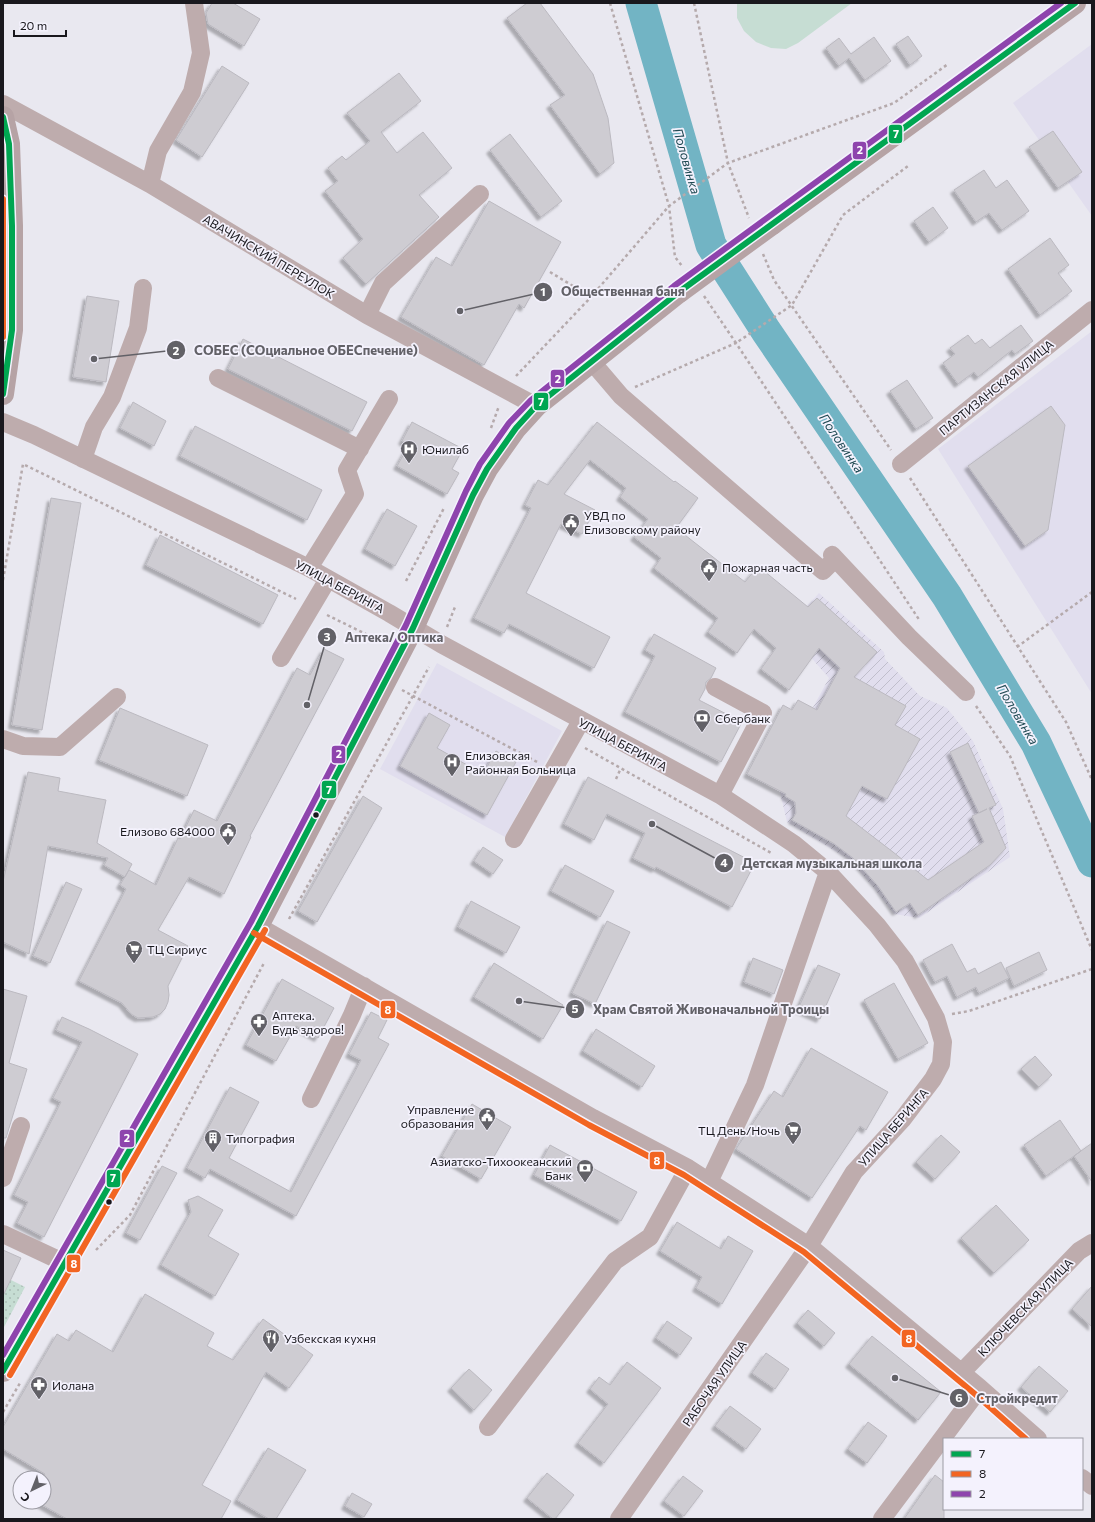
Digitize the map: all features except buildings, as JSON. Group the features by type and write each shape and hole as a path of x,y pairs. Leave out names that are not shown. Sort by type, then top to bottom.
{"main road":[{"path":"13,1375 65,1263 258,926 413,628 473,495 487,469 516,428 536,406 680,292 1075,3"},
{"path":"3,118 9,144 12,233 12,330 3,394"}],"street":[{"path":"150,184 158,151 192,92 201,53 194,3"},
{"name":"АВАЧИНСКИЙ ПЕРЕУЛОК","path":"3,104 150,184 366,315 536,406"},
{"path":"366,315 383,283 480,194"},
{"path":"83,459 94,427 112,397 138,328 143,288"},
{"name":"ПАРТИЗАНСКАЯ УЛИЦА","path":"901,464 1092,310"},
{"path":"592,362 621,396 823,571 834,560 832,555 909,637 966,692"},
{"path":"218,378 360,449"},
{"path":"309,568 355,494 347,470 389,399"},
{"name":"УЛИЦА БЕРИНГА","path":"3,422 34,435 309,568 413,628 581,721 720,795 794,844 828,872 877,925 905,961 936,1018 943,1042 941,1064 933,1079 902,1120 854,1172 809,1246"},
{"path":"281,658 328,579"},
{"path":"715,687 763,713 720,795"},
{"path":"3,739 23,746 60,747 117,697"},
{"path":"514,839 581,721"},
{"path":"709,1182 754,1085 828,872"},
{"path":"258,926 593,1118 688,1168 809,1246 980,1388 1037,1438"},
{"path":"311,1099 352,1015 364,986"},
{"path":"3,1178 21,1126"},
{"path":"488,1427 615,1261 650,1237 688,1168"},
{"path":"3,1234 65,1263"},
{"name":"КЛЮЧЕВСКАЯ УЛИЦА","path":"961,1373 1079,1251 1092,1243"},
{"name":"РАБОЧАЯ УЛИЦА","path":"619,1519 809,1246"},
{"path":"882,1519 980,1388"},
{"path":"1083,1479 1092,1486"}],"path":[{"path":"610,3 669,206 675,257"},
{"path":"694,3 728,163 750,220"},
{"path":"516,376 591,297 669,206 728,163 894,104 948,64"},
{"path":"628,390 736,343 792,305 843,215 908,166"},
{"path":"760,248 774,280 901,464 1066,722 1092,780"},
{"path":"550,272 591,297"},
{"path":"710,304 924,627"},
{"path":"3,580 23,464 376,639"},
{"path":"1017,647 1092,592"},
{"path":"447,627 455,607"},
{"path":"289,919 429,667"},
{"path":"385,681 553,770"},
{"path":"966,692 1010,756 1092,950"},
{"path":"571,740 773,854"},
{"path":"616,780 621,768"},
{"path":"95,1251 130,1215 264,963"},
{"path":"936,1018 969,1011 1092,969"},
{"path":"3,1412 13,1375"}],"shaded area":[{"path":"1092,44 1092,216 1068,182 1058,188 1029,147 1039,140 1013,103"},
{"path":"1092,331 1092,694 938,449"},
{"path":"819,593 884,652 885,659 920,696 947,708 973,741 1003,809 1010,857 919,918 894,914 850,860 787,822 776,775 829,678 786,629"},
{"path":"437,663 562,731 505,837 380,769"}],"green space":[{"path":"737,3 852,3 798,43 786,49 771,48 756,42 744,31 737,18"},
{"path":"3,1276 25,1287 3,1329"}],"waterway":[{"name":"Половинка","path":"641,3 711,245 766,331 947,596 1036,743 1092,862"}],"transit line":[{"name":"2","path":"3,1355 251,922 406,625 466,491 480,464 509,423 531,400 674,286 1061,3"},
{"name":"7","path":"3,1371 258,926 413,628 473,495 487,469 516,428 536,406 679,292 1075,3"},
{"name":"7","path":"3,117 9,144 12,226 12,330 3,394"},
{"name":"8","path":"3,199 3,337"},
{"name":"8","path":"10,1375 265,930"},
{"name":"8","path":"254,933 589,1125 684,1175 804,1252 975,1394 1025,1438"}],"place":[{"name":"Общественная баня","path":"460,311"},
{"name":"СОБЕС (СОциальное ОБЕСпечение)","path":"94,359"},
{"name":"Юнилаб","path":"409,464"},
{"name":"УВД по Елизовскому району","path":"571,537"},
{"name":"Пожарная часть","path":"709,582"},
{"name":"Аптека/ Оптика","path":"307,705"},
{"name":"Сбербанк","path":"702,733"},
{"name":"Елизовская Районная Больница","path":"452,777"},
{"name":"Детская музыкальная школа","path":"652,824"},
{"name":"Елизово 684000","path":"228,846"},
{"name":"ТЦ Сириус","path":"134,964"},
{"name":"Храм Святой Живоначальной Троицы","path":"519,1001"},
{"name":"Аптека. Будь здоров!","path":"259,1037"},
{"name":"Управление образования","path":"487,1131"},
{"name":"ТЦ День/Ночь","path":"793,1145"},
{"name":"Типография","path":"213,1153"},
{"name":"Азиатско-Тихоокеанский Банк","path":"585,1183"},
{"name":"Узбекская кухня","path":"271,1353"},
{"name":"Стройкредит","path":"895,1378"},
{"name":"Иолана","path":"39,1400"}]}
